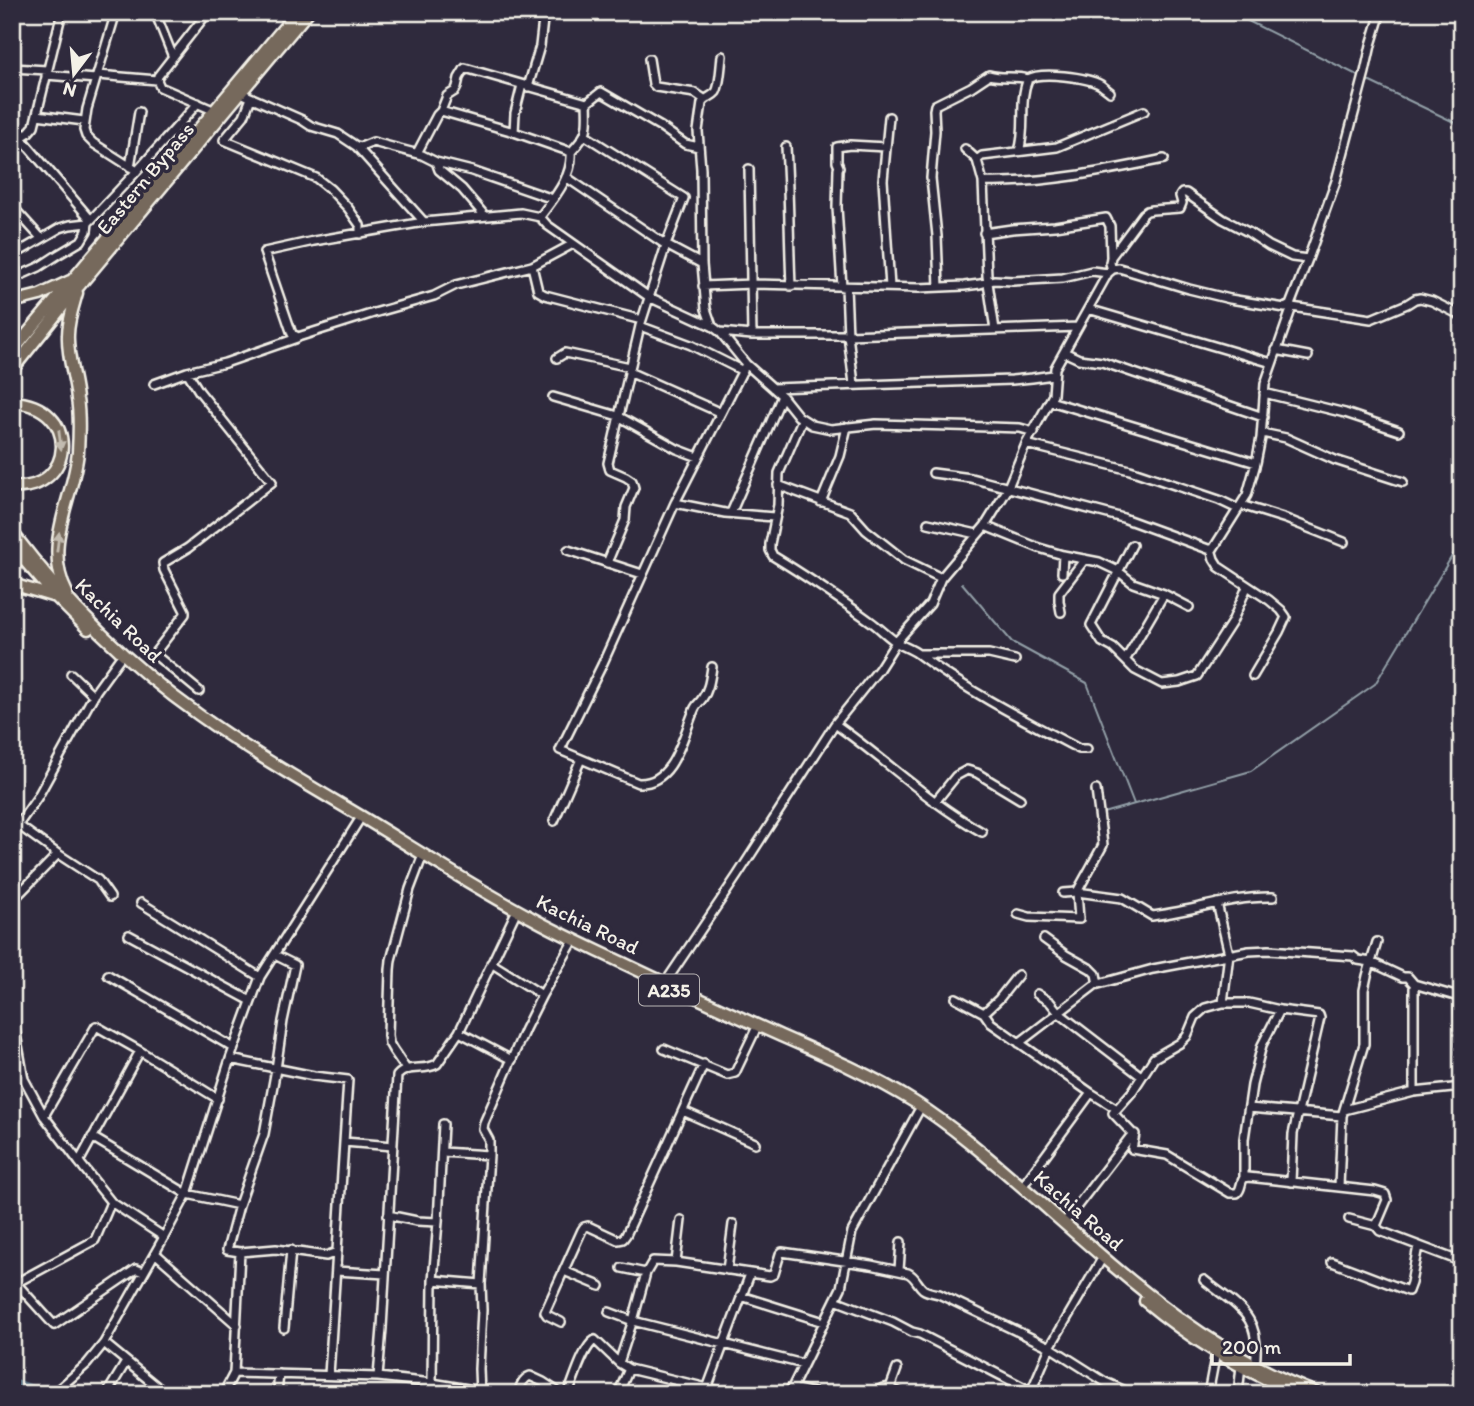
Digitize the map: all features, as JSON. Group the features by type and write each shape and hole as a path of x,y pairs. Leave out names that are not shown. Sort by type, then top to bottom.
{"highway":[{"name":"Eastern Bypass","path":"12,370 77,283 296,12"},
{"name":"Eastern Bypass","path":"12,352 246,96 308,12"},
{"path":"12,302 77,283 68,332 69,357 78,399 78,455 56,555 57,566 75,610"},
{"path":"12,402 39,408 49,415 59,430 62,448 58,464 46,479 28,486 12,487"},
{"name":"Kachia Road","path":"12,532 119,659 212,732 527,916 890,1088 951,1128 1022,1187 1100,1262 1163,1316 1216,1352 1286,1391 1301,1394"},
{"name":"Kachia Road","path":"12,546 56,597 75,610 144,673 195,712 358,822 514,916 865,1081 918,1112 1064,1223 1166,1309 1219,1346 1255,1366 1319,1394"},
{"path":"12,584 56,597"}],"street":[{"path":"12,144 34,126 62,12"},
{"path":"116,12 84,121 86,136 93,143 133,169"},
{"path":"155,12 173,57"},
{"path":"157,80 208,12"},
{"path":"1211,549 1215,547 1247,495 1262,433 1264,393 1272,363 1336,181 1381,12"},
{"path":"514,132 514,113 540,46 543,20"},
{"path":"712,326 706,309 703,286 698,131 702,103 718,88 722,56"},
{"path":"649,59 656,87 695,93 704,99"},
{"path":"12,68 157,80"},
{"path":"417,153 447,96 455,91 465,68 587,103"},
{"path":"939,287 931,170 935,106 989,75 998,78 1020,76 1028,79"},
{"path":"1019,151 1022,143 1026,83 1032,76 1084,79 1101,85 1110,92"},
{"path":"157,80 160,87 215,111"},
{"path":"587,103 601,92 662,127 685,144 699,147"},
{"path":"360,234 360,225 348,208 316,178 224,140 244,116 246,96 311,126 338,134 356,146 424,222"},
{"path":"12,279 39,267 81,241 90,221 133,169 198,103"},
{"path":"540,217 566,177 572,162 571,152 586,136 587,103"},
{"path":"441,111 571,152"},
{"path":"977,160 982,156 1057,147 1144,111"},
{"path":"133,169 139,112"},
{"path":"37,115 84,121"},
{"path":"889,117 883,180 890,287"},
{"path":"12,125 90,221"},
{"path":"586,136 684,198 641,323 608,463 610,470 632,481 634,488 626,507 625,520 607,563"},
{"path":"356,146 361,147 373,142 417,153 436,162 472,171 553,199"},
{"path":"854,384 837,207 837,146 886,147"},
{"path":"786,147 792,286"},
{"path":"965,149 977,160 983,182 984,233 995,330"},
{"path":"983,182 1045,180 1164,159"},
{"path":"436,162 439,170 462,190 485,216"},
{"path":"749,169 752,335"},
{"path":"566,177 666,245 702,264"},
{"path":"1111,257 1143,214 1152,210 1180,208 1180,196 1186,193 1269,246 1292,257 1308,259"},
{"path":"12,206 41,238"},
{"path":"298,338 292,334 264,252 424,222 521,213 540,217 547,225 649,297 712,326 720,332 745,367"},
{"path":"666,983 835,724 896,642 930,604 941,578 985,526 1008,489 1026,444 1050,401 1054,390 1055,368 1110,271 1110,226 1106,218 984,233"},
{"path":"12,256 60,228 90,221"},
{"path":"154,384 434,296 456,285 532,266 573,244"},
{"path":"532,266 538,291 545,295 641,323 745,367 774,388 802,420 812,425 831,429 876,424 989,427 1020,428 1034,432"},
{"path":"703,286 964,286 994,280 1063,278 1119,268 1188,289 1285,308 1291,306 1371,319 1420,298 1462,316"},
{"path":"1088,309 1272,363"},
{"path":"720,332 752,335 848,335 1078,327"},
{"path":"1276,350 1308,356"},
{"path":"1064,352 1079,359 1102,362 1263,416"},
{"path":"557,358 565,353 629,369 721,413"},
{"path":"712,667 710,683 704,698 696,705 676,759 657,779 638,783 561,750 675,503 745,367"},
{"path":"187,372 199,391 272,482 188,548 163,563 185,614 154,654 199,691"},
{"path":"774,388 1012,380 1054,375"},
{"path":"1264,393 1345,413 1399,431"},
{"path":"731,513 782,396"},
{"path":"553,397 618,416 677,449 698,457"},
{"path":"1050,401 1256,463"},
{"path":"802,420 779,473 778,505 770,544 773,556 832,593 876,624 896,642 919,654 937,668 1022,720 1079,749 1087,749"},
{"path":"821,502 847,427"},
{"path":"1262,433 1286,438 1335,460 1403,482"},
{"path":"1026,444 1130,470 1239,507 1286,519 1344,542"},
{"path":"933,473 971,478 1124,518 1211,549"},
{"path":"778,485 849,512 866,530 904,560 941,578"},
{"path":"675,503 731,513 775,517"},
{"path":"928,523 977,534"},
{"path":"985,526 1039,548 1099,562 1118,571 1133,583 1164,594 1189,607"},
{"path":"1132,545 1091,625 1102,642 1126,659 1135,670 1162,684 1197,676 1232,622 1247,587"},
{"path":"1211,549 1219,567 1269,600 1286,617 1253,676"},
{"path":"568,550 642,574"},
{"path":"1062,573 1063,555"},
{"path":"1061,612 1059,593 1085,559"},
{"path":"1126,659 1164,594"},
{"path":"919,654 989,654 1015,660"},
{"path":"110,897 98,880 15,828 119,659"},
{"path":"71,674 94,696"},
{"path":"835,724 935,802 982,832"},
{"path":"554,821 581,759"},
{"path":"935,802 956,776 967,770 977,773 1020,799"},
{"path":"1018,915 1079,919 1077,892 1103,845 1096,790"},
{"path":"53,1394 87,1364 104,1343 187,1194 230,1059 260,977 358,822"},
{"path":"12,901 58,854"},
{"path":"406,1069 389,1043 390,970 410,889 421,860"},
{"path":"1063,893 1077,892 1122,898 1152,916 1258,896 1273,897"},
{"path":"141,903 260,977"},
{"path":"1217,903 1229,954 1223,1003"},
{"path":"378,1377 397,1076 406,1069 435,1066 459,1032 514,916"},
{"path":"129,935 251,1001"},
{"path":"1044,939 1091,969 1096,974 1098,984"},
{"path":"1339,1187 1343,1113 1363,1044 1364,990 1377,942"},
{"path":"234,1373 378,1377 432,1383 480,1393 481,1284 489,1155 489,1140 483,1127 542,995 571,945"},
{"path":"1019,1043 1098,984 1153,969 1229,954 1269,950 1353,956 1402,978 1408,977 1414,984 1460,998 1462,1084 1414,1092 1343,1113 1249,1108"},
{"path":"275,955 295,965 264,1134 239,1205 227,1250 240,1252 276,1249 326,1256 337,1252"},
{"path":"491,963 542,995"},
{"path":"108,975 234,1048"},
{"path":"985,1013 1017,975"},
{"path":"1414,984 1414,1092"},
{"path":"1037,994 1051,1002 1059,1013 1141,1076"},
{"path":"957,998 985,1013 992,1023 1019,1043 1117,1109"},
{"path":"1280,1010 1262,1045 1249,1099 1244,1139 1244,1178 1237,1193 1230,1193 1167,1155 1132,1149 1135,1134 1133,1135 1113,1113 1132,1092 1154,1058 1185,1039 1195,1017 1205,1008 1223,1003 1254,1003 1280,1010 1319,1015 1297,1112 1292,1143 1291,1182"},
{"path":"12,1011 23,1079 44,1116 111,1202 164,1237"},
{"path":"44,1116 96,1026 218,1099"},
{"path":"664,1049 727,1075 735,1073 755,1031"},
{"path":"459,1032 512,1060"},
{"path":"79,1162 140,1051"},
{"path":"230,1059 348,1080 329,1375"},
{"path":"561,1322 545,1312 584,1227 588,1226 618,1240 626,1235 704,1064"},
{"path":"1022,1187 1091,1093"},
{"path":"683,1111 755,1143"},
{"path":"820,1394 790,1391 844,1278 852,1232 918,1112"},
{"path":"432,1383 433,1280 443,1125"},
{"path":"1064,1223 1133,1135"},
{"path":"92,1137 187,1194 239,1205"},
{"path":"344,1142 393,1146"},
{"path":"442,1152 489,1155"},
{"path":"1244,1178 1375,1191 1387,1195 1376,1226"},
{"path":"111,1202 95,1240 16,1283 54,1325 136,1269 143,1272"},
{"path":"388,1215 438,1222"},
{"path":"1349,1219 1376,1226 1380,1231 1462,1262"},
{"path":"676,1262 681,1220"},
{"path":"727,1270 733,1224"},
{"path":"899,1270 901,1242"},
{"path":"1332,1262 1408,1291 1418,1246"},
{"path":"284,1328 291,1250"},
{"path":"223,1394 234,1373 240,1252"},
{"path":"619,1363 646,1273 653,1261 770,1276 774,1275 782,1252 899,1270 913,1276 927,1291 939,1294 1050,1347 1105,1382 1132,1394"},
{"path":"155,1253 237,1325"},
{"path":"326,1256 336,1268 386,1274"},
{"path":"835,1300 893,1321 1031,1392 1050,1347 1100,1262"},
{"path":"622,1268 646,1273"},
{"path":"564,1271 600,1286"},
{"path":"706,1390 750,1274"},
{"path":"433,1280 481,1284"},
{"path":"1204,1280 1245,1313 1252,1323 1258,1347 1255,1366"},
{"path":"741,1296 824,1322"},
{"path":"609,1312 633,1321 803,1364"},
{"path":"568,1394 592,1341 598,1341 619,1363 629,1369 706,1390 732,1394"},
{"path":"104,1343 166,1394"},
{"path":"1208,1394 1216,1352"},
{"path":"109,1390 126,1362"},
{"path":"1238,1394 1241,1366"},
{"path":"618,1394 629,1369"},
{"path":"890,1388 897,1369"},
{"path":"277,1394 279,1374"},
{"path":"518,1394 522,1383 530,1377 561,1394"},
{"path":"877,1394 882,1387 903,1394"}],"waterway":[{"path":"1230,12 1361,77"},
{"path":"1366,80 1462,128"},
{"path":"1103,813 1251,771 1375,684 1452,556 1462,545"},
{"path":"962,583 1012,642 1087,683 1134,804"},
{"path":"12,1382 44,1394"}]}
